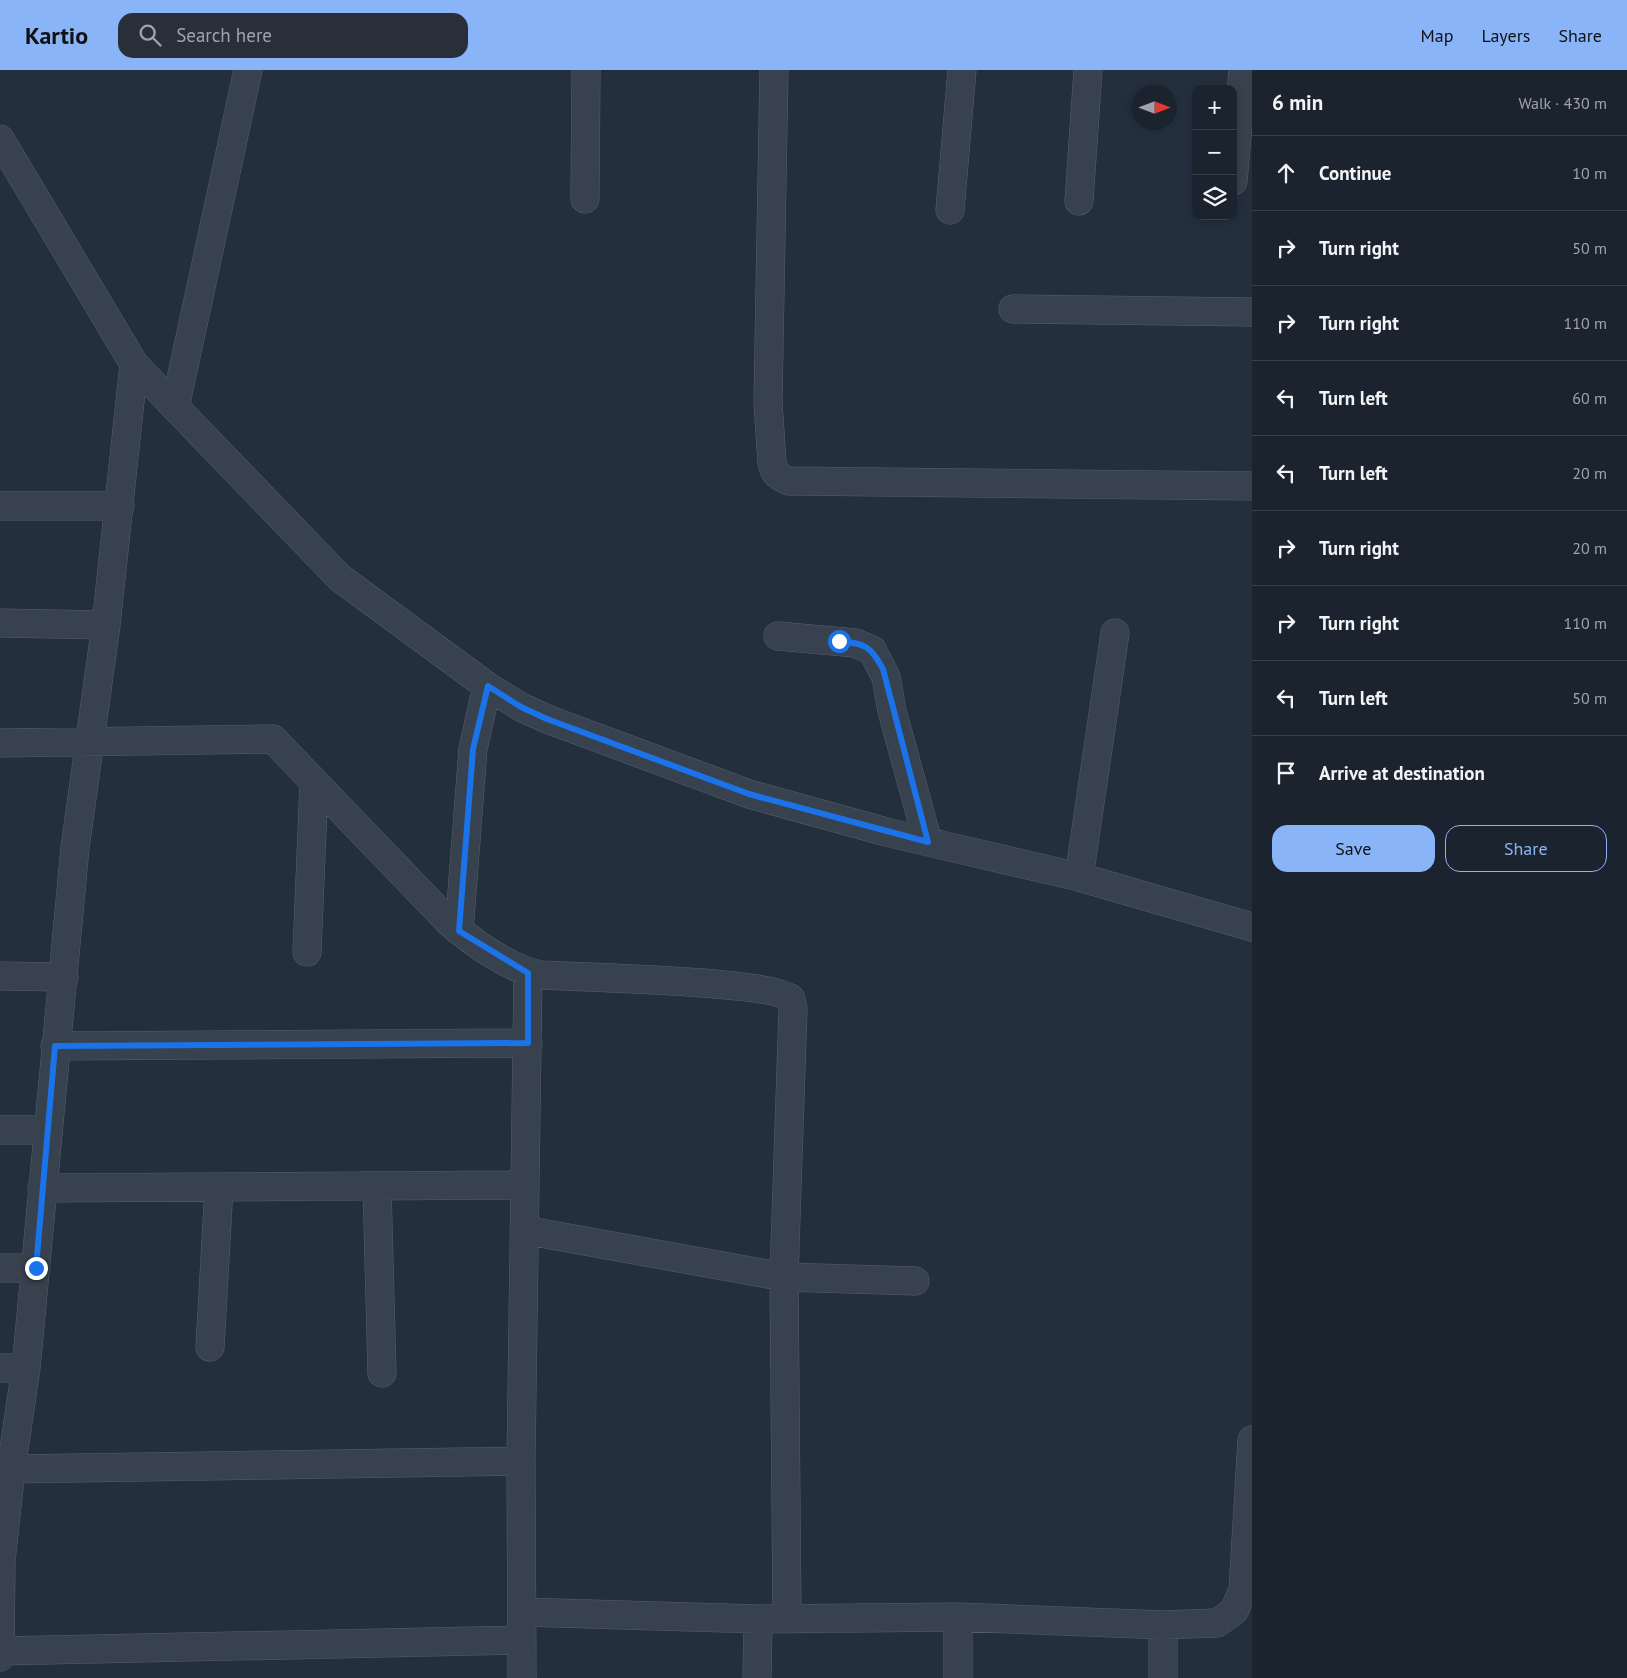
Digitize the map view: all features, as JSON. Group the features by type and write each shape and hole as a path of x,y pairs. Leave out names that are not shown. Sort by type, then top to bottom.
{"street":[{"path":"175,407 248,70"},
{"path":"585,199 586,70"},
{"path":"774,70 768,402 772,463 774,472 779,478 790,481 1252,486"},
{"path":"950,210 962,70"},
{"path":"1079,201 1088,70"},
{"path":"1234,175 1246,114 1243,70"},
{"path":"0,139 134,364 340,578 488,686 521,707 547,719 749,794 928,842 1079,877 1252,927"},
{"path":"1013,309 1252,312"},
{"path":"0,1657 1,1561 11,1469 13,1368 36,1268 55,1046 64,977 75,848 106,625 134,364"},
{"path":"0,506 120,506"},
{"path":"0,623 106,625"},
{"path":"1079,877 1115,633"},
{"path":"778,636 854,643 872,650 886,677 892,711 928,842"},
{"path":"459,931 473,749 488,686"},
{"path":"0,743 274,740 459,931 528,973 689,982 783,993 791,999 793,1009 784,1277 787,1618"},
{"path":"307,952 314,783"},
{"path":"522,1678 521,1461 528,973"},
{"path":"0,976 64,977"},
{"path":"55,1046 528,1043"},
{"path":"0,1130 48,1130"},
{"path":"42,1188 525,1185"},
{"path":"377,1186 382,1373"},
{"path":"210,1347 219,1187"},
{"path":"524,1230 784,1277 915,1281"},
{"path":"0,1268 36,1268"},
{"path":"522,1612 758,1619 958,1618 1163,1625 1217,1623 1226,1619 1240,1602 1243,1590 1252,1440"},
{"path":"11,1469 521,1461"},
{"path":"958,1618 958,1678"},
{"path":"757,1678 758,1619"},
{"path":"1163,1625 1163,1678"},
{"path":"0,1651 522,1640"}],"route":[{"path":"36,1268 55,1046 528,1043 528,973 459,931 473,749 488,686 521,707 547,719 749,794 928,842 892,711 883,669 872,650 863,645 839,641"}]}
